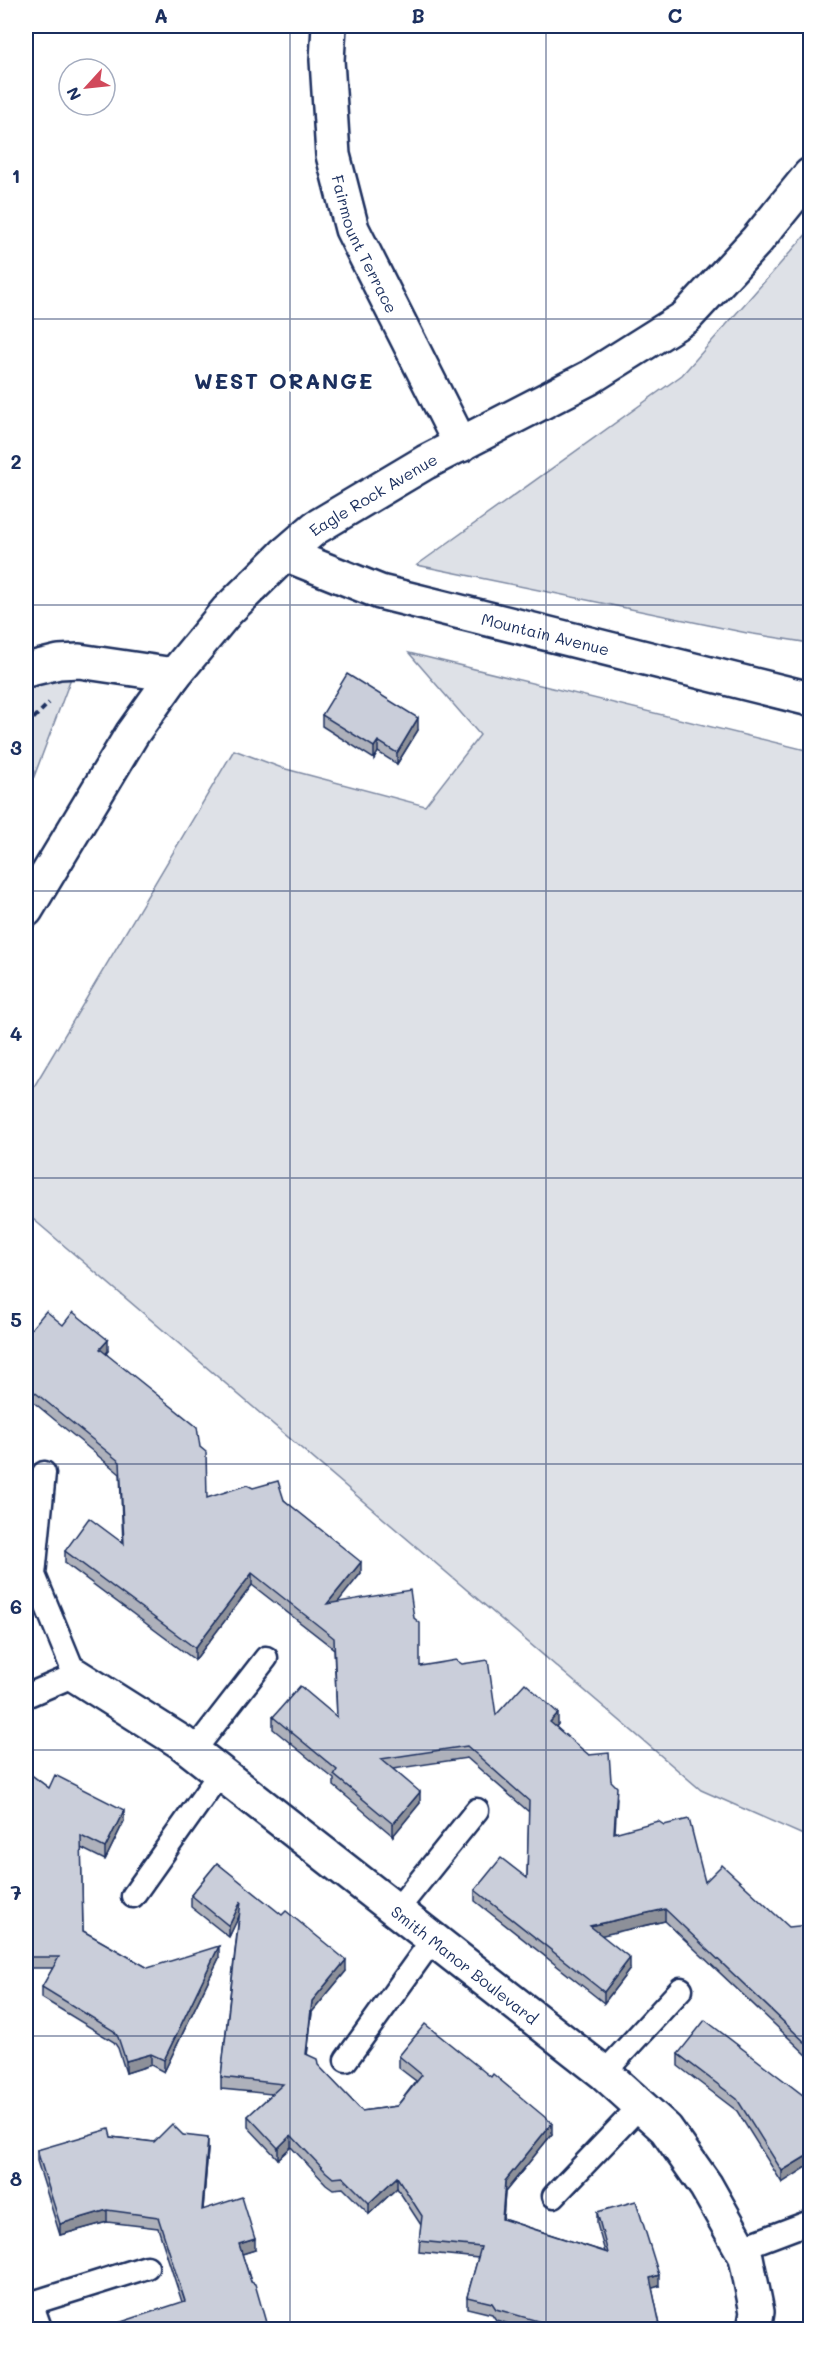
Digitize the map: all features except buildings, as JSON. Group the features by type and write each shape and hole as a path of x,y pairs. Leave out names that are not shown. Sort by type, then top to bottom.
{"street":[{"name":"Fairmount Terrace","path":"329,26 327,60 333,155 352,229 461,445"},
{"name":"Eagle Rock Avenue","path":"26,910 132,734 174,675 227,611 285,554 315,528 339,513 426,462 588,378 686,317 757,240 810,175"},
{"name":"Mountain Avenue","path":"285,554 380,592 810,699"},
{"path":"26,670 59,662 79,661 174,675"},
{"name":"Smith Manor Boulevard","path":"75,1675 181,1742 604,2073 666,2128 706,2186 746,2257 757,2312 754,2330"},
{"path":"26,2305 34,2330"}],"lane":[{"path":"26,1696 75,1675 34,1575 45,1473"},
{"path":"193,1752 266,1658"},
{"path":"133,1896 220,1773"},
{"path":"396,1911 477,1810"},
{"path":"346,2060 433,1939"},
{"path":"604,2073 681,1989"},
{"path":"554,2196 641,2105"},
{"path":"741,2248 810,2222"},
{"path":"26,2305 147,2268"}],"path":[{"path":"26,726 56,696"}],"shaded area":[{"path":"810,230 810,643 747,633 417,565 682,375"},
{"path":"409,653 810,751 810,1838 701,1790 26,1213 26,1100 234,750 282,768 425,806 480,735"},
{"path":"74,670 26,798 26,680"}],"district":[{"name":"WEST ORANGE","path":"284,380"}]}
